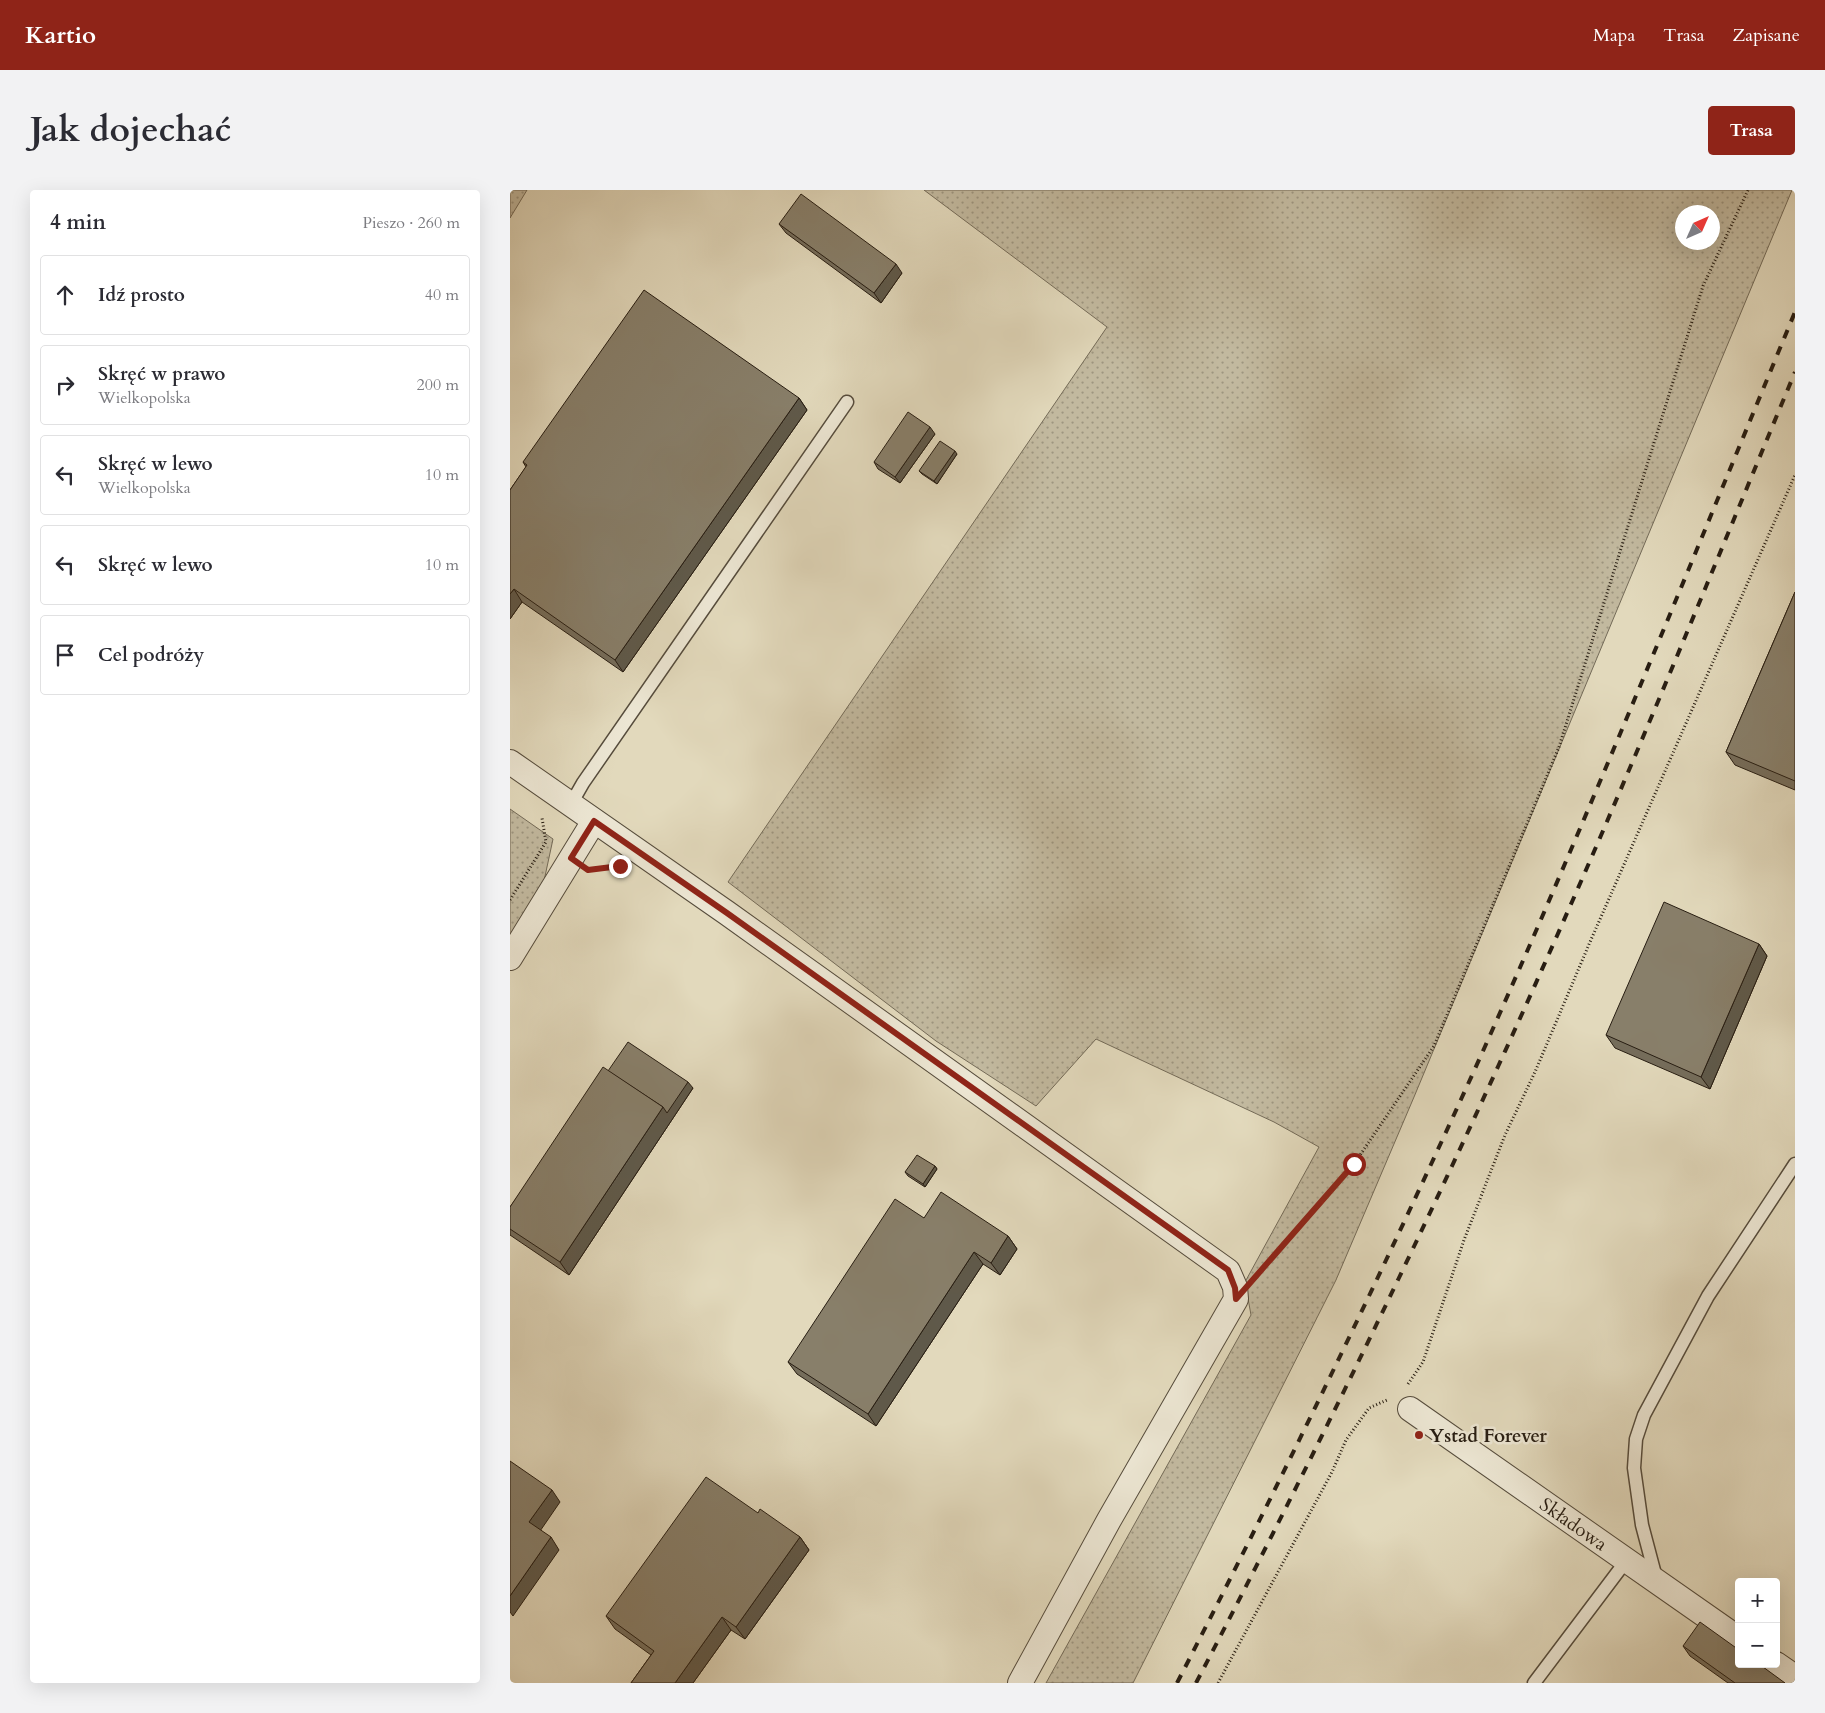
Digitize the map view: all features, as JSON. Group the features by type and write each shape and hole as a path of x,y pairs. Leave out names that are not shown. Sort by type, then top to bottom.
{"street":[{"path":"510,762 743,925 1228,1270 1235,1293 1020,1683"},
{"path":"510,958 594,821"},
{"name":"Składowa","path":"1400,1404 1735,1636"},
{"path":"1780,1667 1795,1677"}],"lane":[{"path":"571,804 583,783 847,402"},
{"path":"1658,1583 1642,1526 1634,1468 1636,1439 1644,1415 1708,1296 1795,1164"},
{"path":"1534,1683 1626,1561"}],"path":[{"path":"1235,1293 1354,1164 1434,1046 1559,747 1703,286 1748,190"},
{"path":"1407,1385 1423,1362 1464,1240 1505,1135 1536,1072 1590,942 1795,475"},
{"path":"510,900 546,842 542,818 534,812"},
{"path":"546,842 588,870 620,866"},
{"path":"1218,1683 1332,1472 1346,1440 1369,1408 1400,1404"}],"shaded area":[{"path":"510,190 527,190 510,218"},
{"path":"924,190 1792,190 1336,1280 1133,1683 1046,1683 1251,1315 1245,1282 1319,1147 1274,1122 1096,1039 1036,1106 936,1041 728,882 1107,327"},
{"path":"510,809 553,839 544,881 510,936"}],"building":[{"path":"801,194 896,264 874,293 779,224"},
{"path":"644,290 799,398 615,660 514,589 510,594 510,490 527,465 523,462"},
{"path":"908,412 930,427 895,477 874,462"},
{"path":"940,441 955,451 934,481 919,471"},
{"path":"1795,592 1795,781 1726,752"},
{"path":"1664,902 1759,944 1701,1077 1606,1035"},
{"path":"628,1042 688,1082 667,1113 663,1107 608,1071"},
{"path":"603,1067 663,1107 560,1262 510,1229 510,1207"},
{"path":"917,1155 935,1166 923,1184 905,1172"},
{"path":"941,1192 1008,1236 991,1263 974,1252 868,1414 788,1362 895,1199 924,1218"},
{"path":"510,1461 552,1490 529,1522 551,1537 510,1596"},
{"path":"706,1477 758,1513 760,1509 800,1537 736,1627 722,1617 675,1683 631,1683 654,1651 606,1616"},
{"path":"1700,1622 1735,1647 1735,1668 1764,1668 1785,1683 1735,1683 1683,1646"}],"railway":[{"path":"1177,1683 1329,1378 1403,1225 1474,1071 1598,787 1795,312"},
{"path":"1196,1683 1354,1370 1504,1054 1624,782 1795,372"}],"place":[{"name":"Ystad Forever","path":"1419,1435"}],"route":[{"path":"620,866 588,870 571,858 594,821 727,913 1228,1270 1235,1288 1236,1299 1354,1164"}]}
